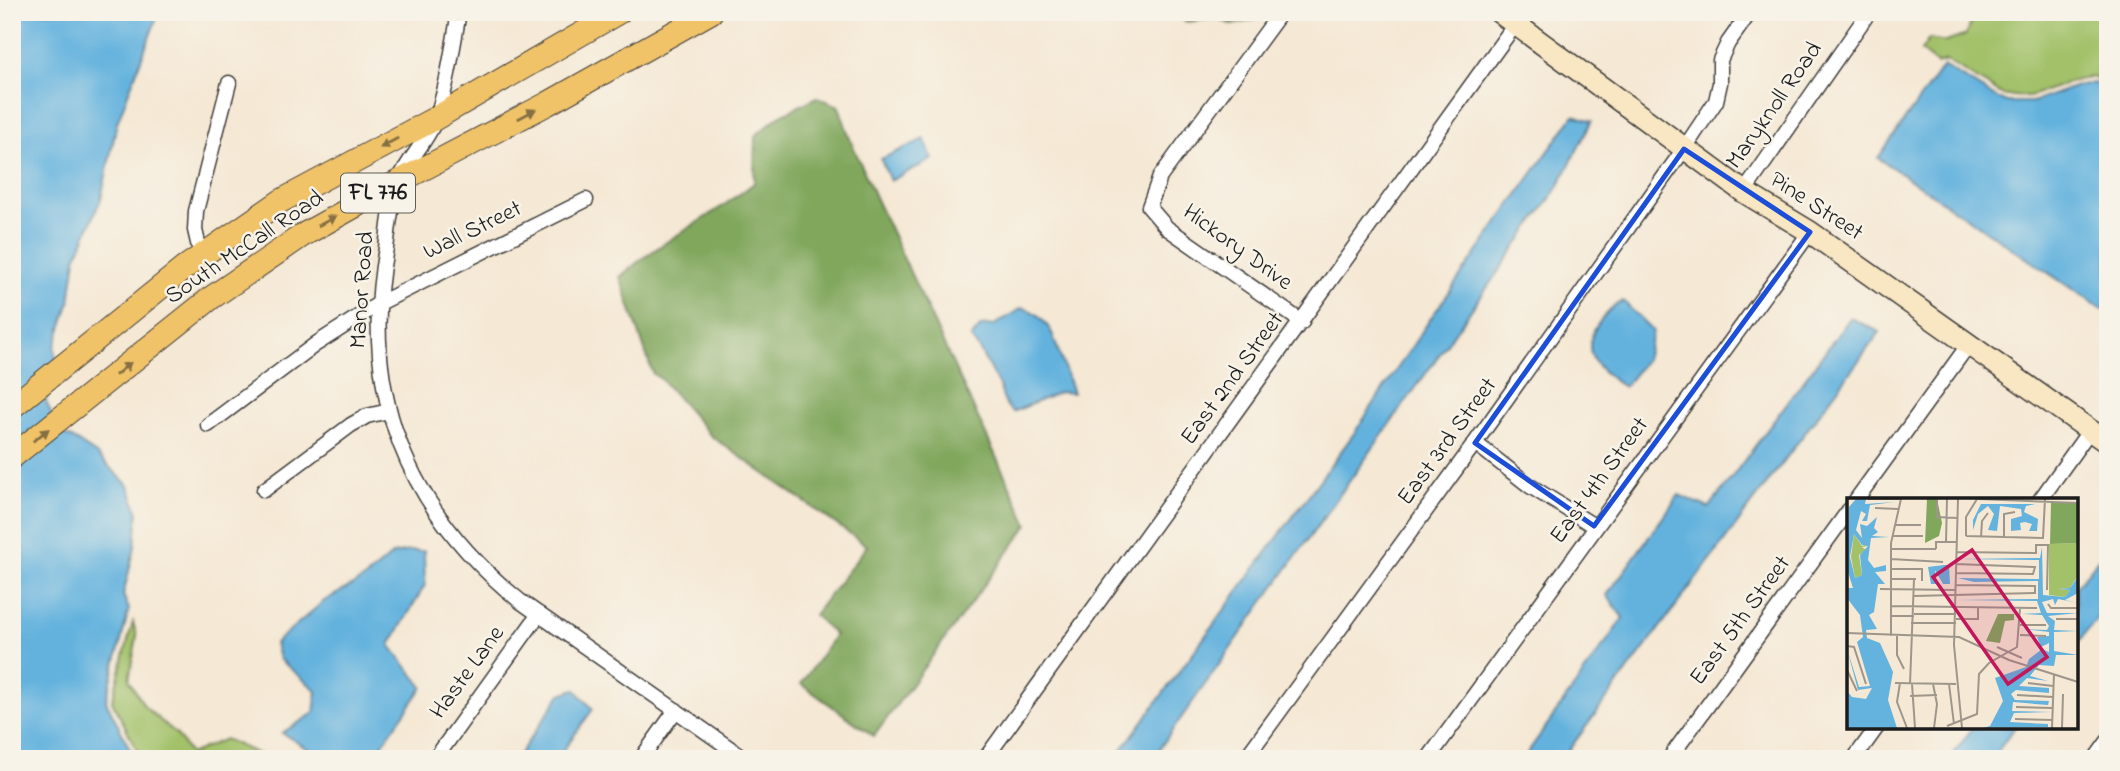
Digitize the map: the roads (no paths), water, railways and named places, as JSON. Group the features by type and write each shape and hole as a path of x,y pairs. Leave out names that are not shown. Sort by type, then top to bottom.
{"main road":[{"name":"South McCall Road","path":"12,407 201,256 281,201 436,118 619,12"},
{"name":"South McCall Road","path":"12,457 224,289 303,235 547,104 688,20 711,12"},
{"name":"Pine Street","path":"1512,16 1744,192 1810,232 2108,443"}],"street":[{"name":"Manor Road","path":"459,12 436,118 398,182 383,261 380,363 389,411 411,470 438,517 460,546 492,578 745,759"},
{"name":"Hickory Drive","path":"1281,12 1160,177 1149,207 1167,228 1302,322"},
{"name":"East 3rd Street","path":"1245,759 1684,149 1716,101 1720,83 1720,60 1750,12"},
{"name":"Maryknoll Road","path":"1744,192 1868,12"},
{"name":"East 2nd Street","path":"985,759 1302,322 1512,16"},
{"path":"201,256 195,230 195,211 229,83"},
{"name":"Wall Street","path":"208,425 316,344 380,303 586,200"},
{"name":"East 4th Street","path":"1428,759 1594,526 1810,232"},
{"path":"1857,498 1969,344"},
{"path":"264,490 351,425 367,416 389,411"},
{"path":"2041,498 2090,430"},
{"path":"1475,443 1530,486 1594,526"},
{"name":"East 5th Street","path":"1669,759 1847,513"},
{"name":"Haste Lane","path":"435,759 539,614"},
{"path":"641,759 676,710"},
{"path":"1854,759 1876,729"},
{"path":"2095,759 2108,741"}],"water":[{"path":"12,12 159,12 117,123 101,199 76,258 70,301 55,347 56,365 46,402 61,434 96,454 129,486 138,512 135,547 123,595 129,609 106,701 135,759 12,759"},
{"path":"1943,66 2004,102 2032,102 2080,85 2094,83 2108,91 2108,313 1878,158"},
{"path":"1574,115 1592,121 1557,189 1152,759 1115,759 1355,432 1433,315"},
{"path":"924,139 933,159 890,181 881,159"},
{"path":"1623,301 1653,331 1646,359 1624,387 1600,368 1594,360 1590,344 1592,334 1601,320"},
{"path":"1022,308 1040,317 1052,333 1073,393 1060,392 1013,412 1006,405 999,386 971,338 981,326 994,325"},
{"path":"1850,318 1880,332 1562,759 1523,759 1623,618 1607,595 1679,495 1709,508"},
{"path":"2108,542 2108,605 2078,642 2078,584 2107,548"},
{"path":"424,551 425,585 390,645 423,687 372,759 324,759 282,733 314,713 317,691 279,659 275,643 324,601 365,578 393,554"},
{"path":"575,689 593,709 557,759 516,759 561,694"},
{"path":"1972,729 2014,729 1992,759 1950,759"}]}
